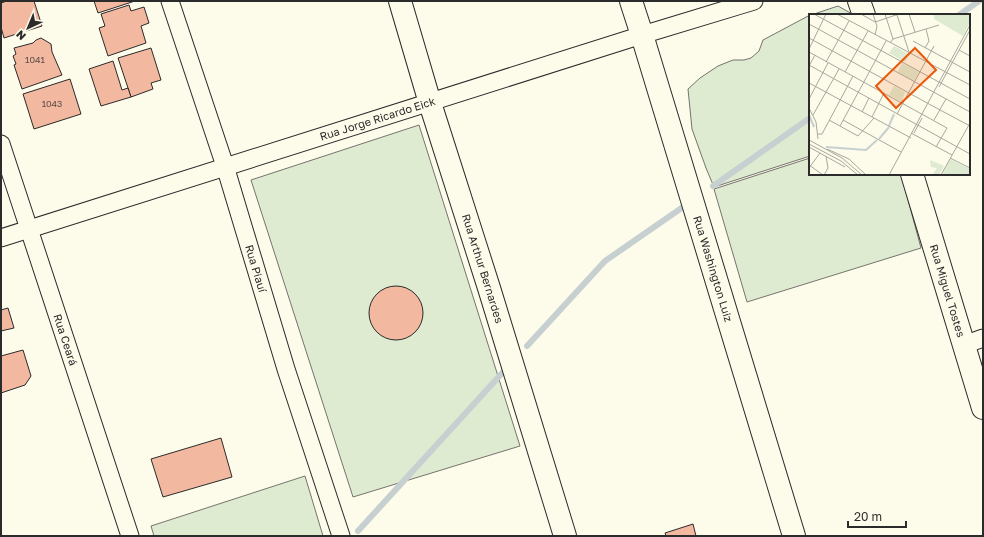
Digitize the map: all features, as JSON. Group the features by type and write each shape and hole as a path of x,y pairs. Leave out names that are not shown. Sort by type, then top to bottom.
{"street":[{"name":"Rua Piauí","path":"170,1 225,166 286,368 341,536"},
{"name":"Rua Arthur Bernardes","path":"400,1 430,103 489,288 565,536"},
{"name":"Rua Washington Luiz","path":"631,1 794,536"},
{"name":"Rua Jorge Ricardo Eick","path":"1,238 225,166 754,1"},
{"path":"859,1 864,14"},
{"name":"Rua Ceará","path":"1,144 130,536"},
{"name":"Rua Miguel Tostes","path":"912,175 973,341 983,408"}],"green space":[{"path":"838,6 852,14 814,14"},
{"path":"809,16 809,156 714,187 692,129 688,89 700,78 718,66 733,60 744,60 751,58 759,51 763,40"},
{"path":"419,125 520,446 353,497 251,180"},
{"path":"809,158 809,175 901,175 921,248 747,302 714,189"},
{"path":"305,476 323,536 154,536 151,526"}],"building":[{"path":"7,1 34,1 42,26 4,38 1,27 1,3"},
{"path":"94,1 135,1 98,13"},
{"path":"129,5 131,11 144,7 149,23 141,26 146,43 108,56 99,28 105,26 101,14"},
{"path":"41,38 51,44 52,52 62,75 22,89 14,65 16,64 13,56 16,54 14,48 33,43"},
{"path":"151,48 161,80 151,83 153,89 131,97 118,58"},
{"path":"113,61 122,90 128,88 131,97 101,106 89,69"},
{"path":"70,79 81,114 34,129 23,94"},
{"path":"396,286 406,288 415,294 421,303 423,313 421,323 415,332 406,338 396,340 386,338 377,332 371,323 369,313 371,303 377,294 386,288"},
{"path":"8,308 14,328 1,331 1,310"},
{"path":"23,350 31,376 25,385 1,393 1,356"},
{"path":"221,438 232,477 163,497 151,459"},
{"path":"693,524 696,536 666,536 665,533"}],"waterway":[{"path":"960,14 979,1"},
{"path":"713,186 809,119"},
{"path":"527,346 605,261 683,207"},
{"path":"358,531 504,371"}]}
